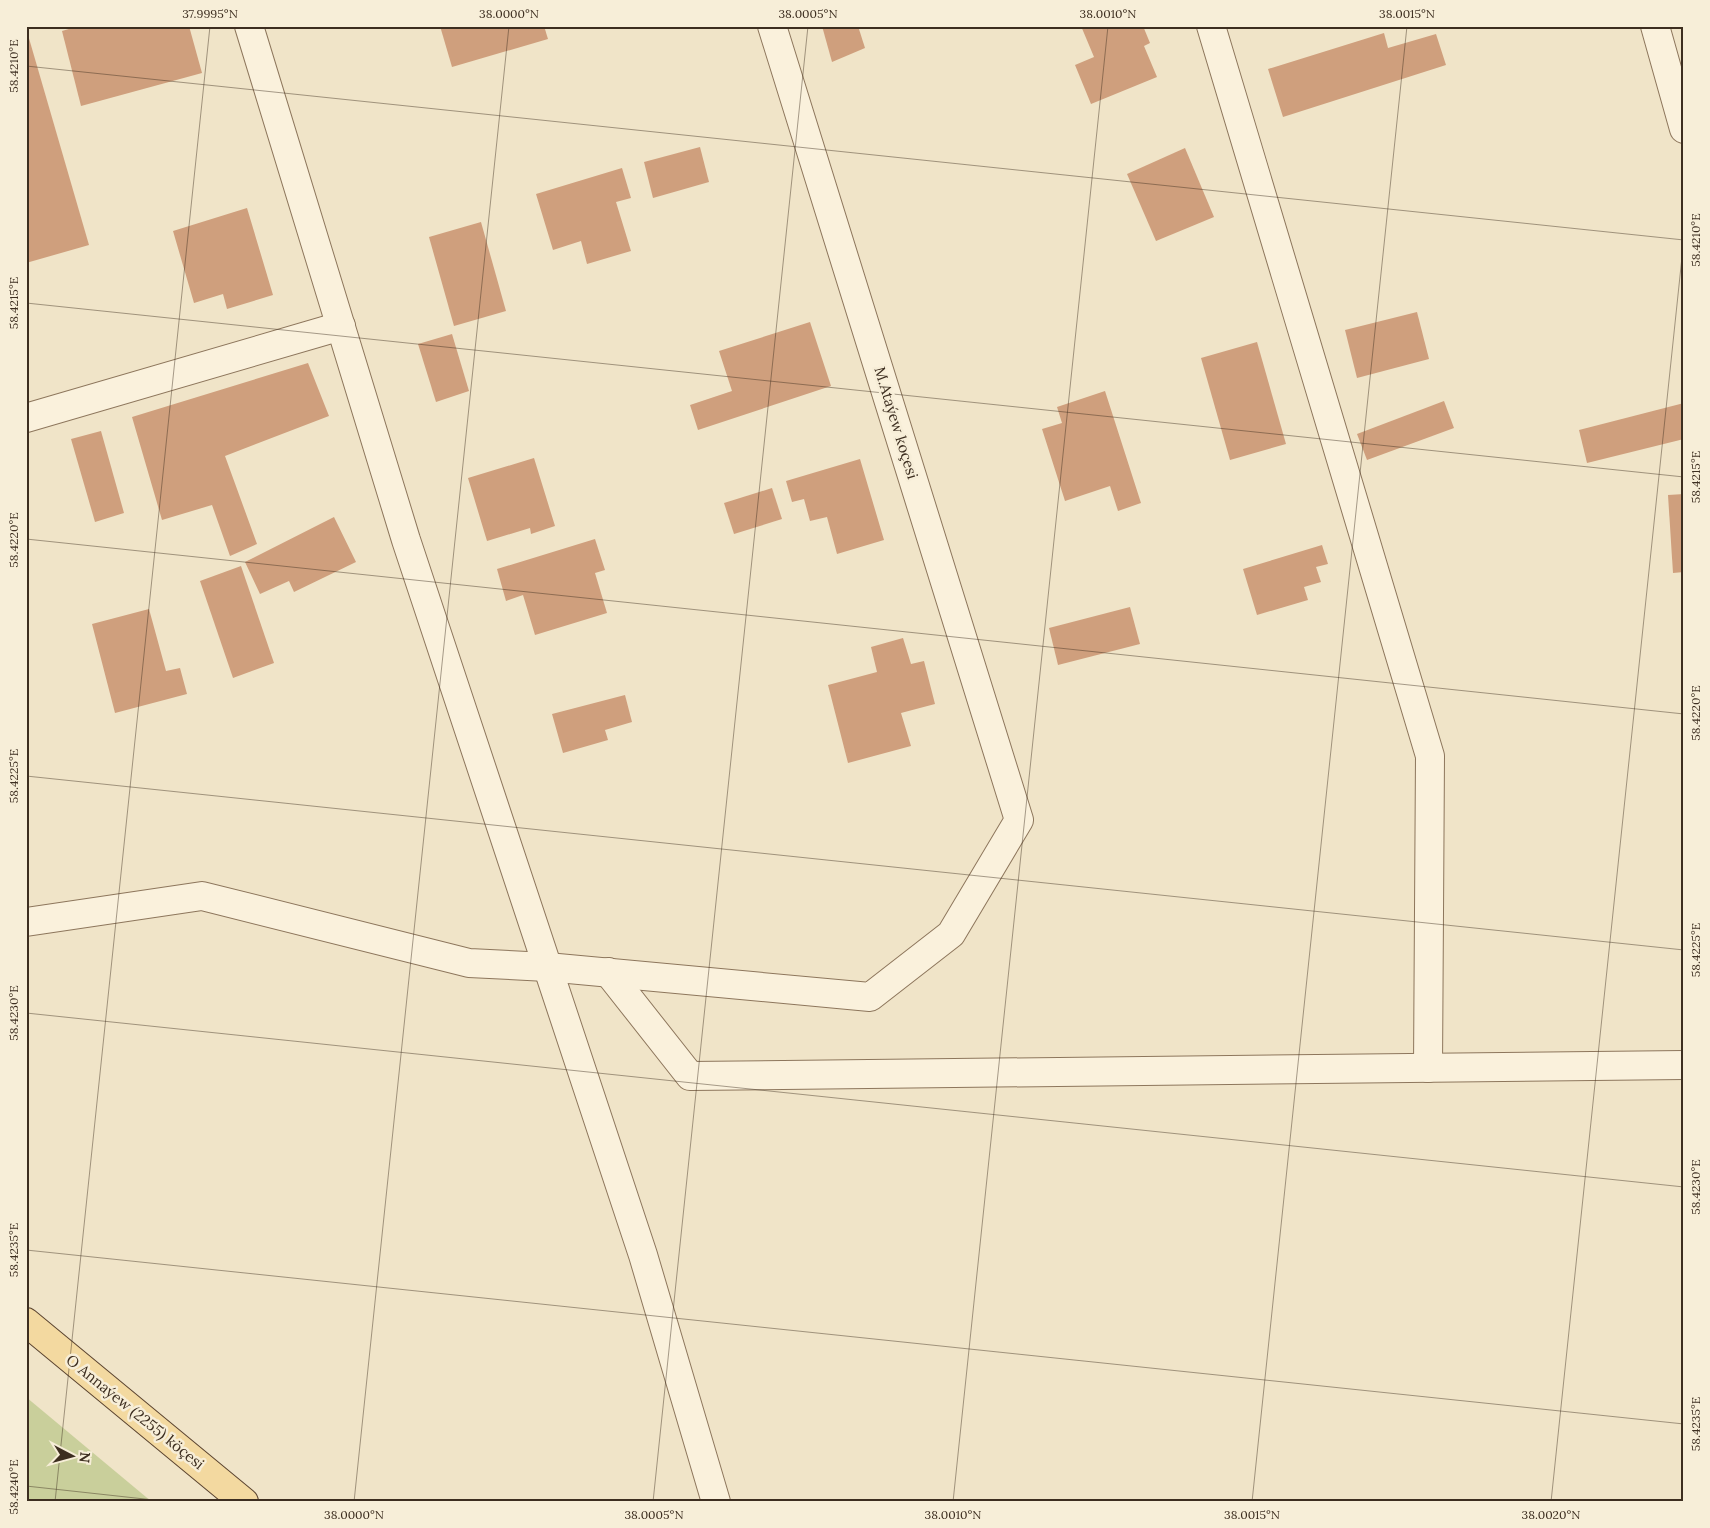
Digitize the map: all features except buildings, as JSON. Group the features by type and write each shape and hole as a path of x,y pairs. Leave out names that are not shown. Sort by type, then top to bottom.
{"main road":[{"name":"O Annaýew (2255) köçesi","path":"26,1322 244,1502"}],"street":[{"path":"249,26 406,540 643,1255 716,1502"},
{"name":"M.Ataýew koçesi","path":"608,972 870,996 951,934 1019,820 772,26"},
{"path":"1211,26 1430,756 1428,1068"},
{"path":"1655,26 1684,129"},
{"path":"26,418 341,326"},
{"path":"26,922 202,896 470,963 608,972 690,1076 1684,1065"}],"green space":[{"path":"26,1397 152,1502 26,1502"}]}
